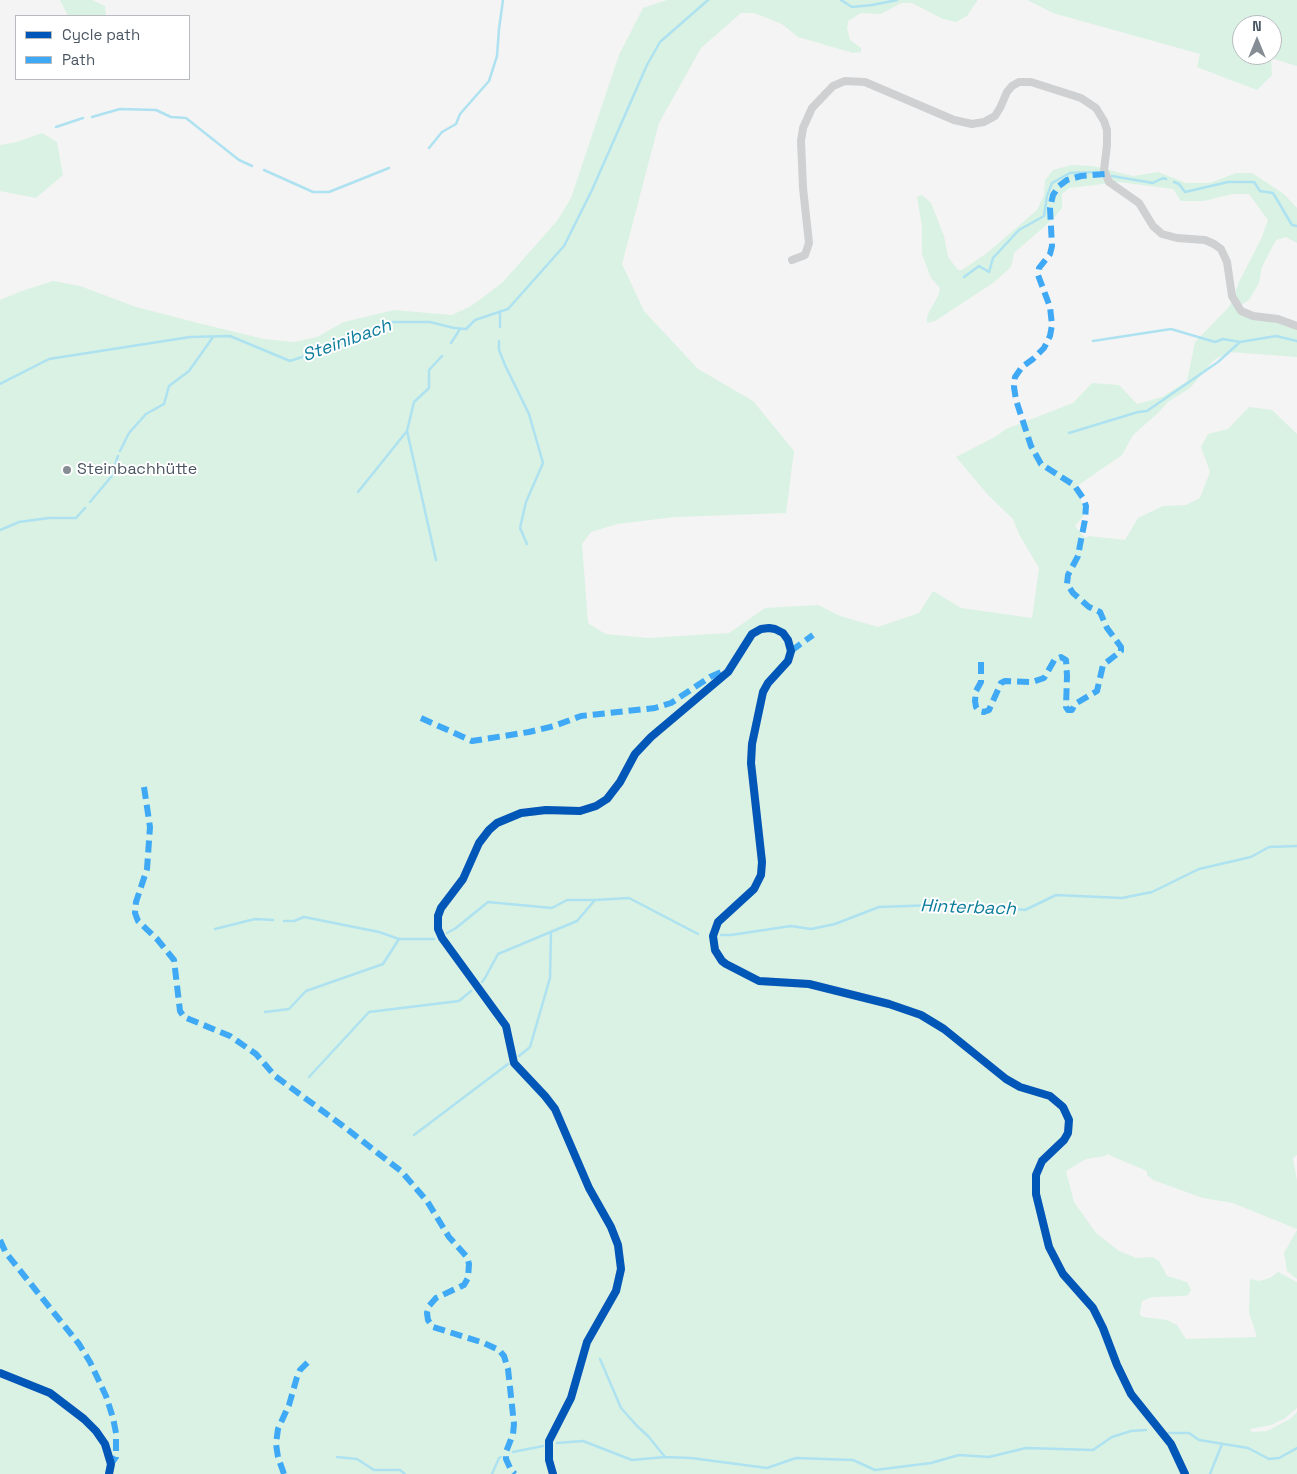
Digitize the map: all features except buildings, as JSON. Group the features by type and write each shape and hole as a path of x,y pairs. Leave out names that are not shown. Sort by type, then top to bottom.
{"street":[{"path":"792,260 803,257 809,246 802,179 801,141 803,128 817,102 833,86 845,81 865,82 954,120 972,124 981,123 992,118 998,112 1007,92 1012,86 1020,82 1031,82 1081,98 1096,108 1107,130 1108,139 1104,170 1109,182 1139,203 1153,226 1162,234 1177,238 1206,240 1221,249 1228,262 1232,296 1241,311 1253,316 1278,319 1297,326"},
{"path":"553,1474 549,1460 549,1441 571,1398 587,1342 616,1291 621,1269 618,1245 611,1227 589,1188 555,1110 545,1096 514,1063 506,1026 442,938 438,929 438,916 441,908 463,879 479,843 489,830 504,820 521,813 546,810 580,810 596,806 607,799 620,782 635,754 651,737 728,672 752,634 761,629 769,628 783,633 791,646 791,654 788,661 768,683 763,692 752,744 751,763 762,862 761,875 754,889 718,922 713,936 715,950 726,964 758,981 809,984 890,1004 921,1015 944,1029 1006,1079 1020,1087 1050,1096 1064,1107 1069,1120 1068,1133 1064,1140 1042,1161 1036,1175 1036,1194 1049,1247 1063,1274 1096,1313 1131,1394 1171,1444 1185,1474"},
{"path":"0,1373 50,1393 84,1419 105,1444 111,1464 109,1474"}],"green space":[{"path":"60,0 92,0 105,6 106,15 68,15"},
{"path":"667,0 977,1 967,16 956,22 943,19 912,3 901,3 881,14 861,13 848,21 847,28 850,40 861,48 861,52 853,53 798,37 782,24 754,13 741,13 701,48 659,123 622,264 644,311 698,369 753,401 794,451 786,513 675,517 617,524 591,532 582,544 588,623 605,634 648,638 729,633 765,608 818,605 840,616 878,627 919,613 933,591 961,608 1032,618 1039,568 1020,536 1013,519 988,495 956,457 995,437 1006,429 1073,403 1092,383 1119,385 1137,404 1162,397 1187,381 1195,342 1229,307 1232,301 1236,308 1297,328 1297,357 1229,352 1214,360 1190,388 1168,402 1133,435 1122,455 1077,486 1085,514 1075,526 1085,538 1089,536 1125,540 1138,518 1163,506 1186,505 1200,498 1210,472 1201,447 1208,434 1228,429 1249,407 1272,410 1297,434 1297,1155 1293,1158 1297,1181 1297,1229 1233,1203 1203,1198 1153,1180 1147,1175 1147,1171 1107,1154 1086,1159 1066,1171 1074,1202 1096,1233 1119,1251 1136,1258 1152,1257 1159,1261 1167,1276 1187,1282 1191,1290 1188,1295 1152,1297 1142,1301 1140,1312 1140,1315 1143,1317 1167,1320 1177,1325 1186,1339 1257,1337 1249,1312 1250,1279 1259,1281 1270,1278 1278,1272 1297,1282 1297,1408 1284,1419 1271,1425 1250,1429 1252,1432 1267,1431 1290,1419 1297,1412 1297,1474 0,1474 0,300 53,281 80,286 136,307 194,322 264,339 294,342 317,337 344,322 394,310 452,315 471,306 502,283 557,221 571,198 619,55 643,8"},
{"path":"1027,0 1297,0 1297,66 1282,61 1282,15 1232,15 1232,65 1271,65 1272,75 1257,90 1197,67 1200,54 1053,13"},
{"path":"42,133 57,142 63,175 36,198 0,191 0,145 17,142"},
{"path":"1072,165 1093,166 1133,176 1158,172 1186,183 1210,183 1236,173 1252,173 1284,194 1297,208 1297,243 1286,237 1276,240 1262,267 1259,283 1249,300 1239,306 1234,296 1268,220 1249,194 1232,194 1204,201 1181,201 1173,189 1119,182 1069,188 1062,194 1062,208 1052,220 1014,253 1011,267 993,283 935,321 927,323 927,316 939,294 940,288 931,278 922,254 922,227 917,197 922,195 931,203 944,236 948,257 958,270 962,270 987,253 1037,210 1044,195 1045,180 1053,170"},
{"path":"1297,1230 1297,1279 1287,1271 1284,1253"}],"waterway":[{"path":"429,148 442,132 456,124 460,114 489,81 497,56 503,0"},
{"name":"Steinibach","path":"0,384 49,359 190,337 230,336 290,361 344,343 392,322 430,322 466,329 475,320 508,309 564,246 592,190 647,65 660,42 708,0"},
{"name":"Steinibach","path":"841,0 852,7 897,0"},
{"path":"92,117 120,109 156,110 171,117 186,118 239,160 252,166"},
{"path":"56,127 83,118"},
{"path":"264,170 313,192 329,192 389,168"},
{"path":"964,277 979,266 989,272 993,258 1019,230 1044,216 1047,196 1052,183 1070,173 1097,172"},
{"path":"1112,176 1153,183 1163,178 1166,179"},
{"path":"1174,182 1179,184 1185,192 1228,182 1254,182 1260,191 1273,193 1292,225 1297,226"},
{"path":"500,311 500,327"},
{"path":"451,343 460,329"},
{"path":"1093,341 1171,329 1215,342 1223,339 1240,342 1276,336 1297,341"},
{"path":"120,451 129,433 146,414 164,404 169,386 189,371 213,337"},
{"path":"499,341 499,350 505,365 529,414 543,463 526,502 520,528 527,544"},
{"path":"1069,433 1147,411 1218,362 1240,342"},
{"path":"358,492 407,431 414,402 429,388 429,370 442,356"},
{"path":"407,431 436,560"},
{"path":"90,502 111,477 118,456"},
{"path":"0,530 19,522 49,518 76,518 85,508"},
{"name":"Hinterbach","path":"721,935 791,926 811,929 835,924 879,907 963,904 1025,910 1056,895 1122,898 1152,892 1199,869 1251,857 1269,847 1297,846"},
{"path":"447,933 488,902 552,908 567,900 629,898 698,934"},
{"path":"482,982 498,954 577,921 595,900"},
{"path":"284,921 294,921 304,917 379,932 399,939 434,939"},
{"path":"215,929 255,919 273,920"},
{"path":"519,1056 530,1047 550,978 551,932"},
{"path":"265,1012 289,1009 306,991 383,964 399,939"},
{"path":"309,1077 369,1012 459,1001 471,991"},
{"path":"414,1135 508,1064"},
{"path":"600,1359 621,1408 665,1457"},
{"path":"557,1443 583,1441 632,1460 665,1457 691,1458 767,1468 796,1458 853,1460 875,1470 931,1463 959,1455 989,1457 1026,1448 1093,1450 1112,1437 1131,1431 1146,1430"},
{"path":"1168,1433 1189,1433 1199,1440 1248,1448 1269,1459 1279,1458 1297,1448"},
{"path":"1210,1474 1222,1444"},
{"path":"513,1452 543,1446"},
{"path":"337,1457 357,1459 374,1470 400,1470 405,1474"},
{"path":"492,1474 501,1457"}],"marked path":[{"path":"981,662 981,682 976,691 975,701 979,711 989,710 1001,683 1005,681 1032,682 1044,678 1055,659 1061,657 1066,660 1066,707 1068,710 1072,710 1075,704 1097,691 1103,665 1121,651 1121,647 1107,628 1100,612 1089,607 1073,593 1067,584 1068,575 1078,556 1086,506 1074,485 1041,464 1031,446 1016,400 1014,387 1015,377 1022,367 1044,348 1050,336 1052,325 1050,307 1038,275 1039,268 1050,254 1052,246 1050,208 1053,195 1059,186 1067,180 1081,176 1105,174"},
{"path":"791,651 813,635"},
{"path":"421,718 472,741 529,732 554,726 581,716 655,708 671,703 710,677 721,672"},
{"path":"144,787 150,827 147,869 136,902 135,913 138,921 157,939 174,960 180,1011 184,1017 230,1036 256,1054 275,1076 401,1171 427,1201 449,1237 467,1257 469,1264 468,1278 464,1285 436,1298 429,1306 428,1320 433,1327 484,1343 499,1350 504,1356 508,1369 514,1424 513,1434 506,1452 506,1459 515,1474"},
{"path":"0,1240 6,1253 79,1344 90,1362 106,1396 113,1418 116,1433 116,1457 111,1464"},
{"path":"284,1474 276,1444 278,1429 289,1405 300,1370 310,1360"}],"cycle path":[{"path":"553,1474 549,1460 549,1441 571,1398 587,1342 616,1291 621,1269 618,1245 611,1227 589,1188 555,1109 514,1063 506,1026 442,938 438,929 438,916 441,908 463,879 479,843 497,823 521,813 546,810 580,811 596,806 607,799 620,782 635,754 651,737 728,672 752,634 761,629 769,628 783,633 788,640 791,651 788,661 768,683 763,692 752,744 751,763 762,862 761,875 754,889 718,922 713,936 715,950 726,964 759,981 809,984 889,1004 921,1015 944,1029 1006,1079 1020,1087 1050,1096 1063,1107 1069,1120 1068,1133 1064,1140 1042,1161 1036,1175 1036,1194 1049,1247 1063,1274 1093,1308 1131,1394 1171,1444 1185,1474"},
{"path":"0,1373 50,1393 84,1419 105,1444 111,1464 109,1474"}],"place":[{"name":"Steinbachhütte","path":"67,470"}]}
